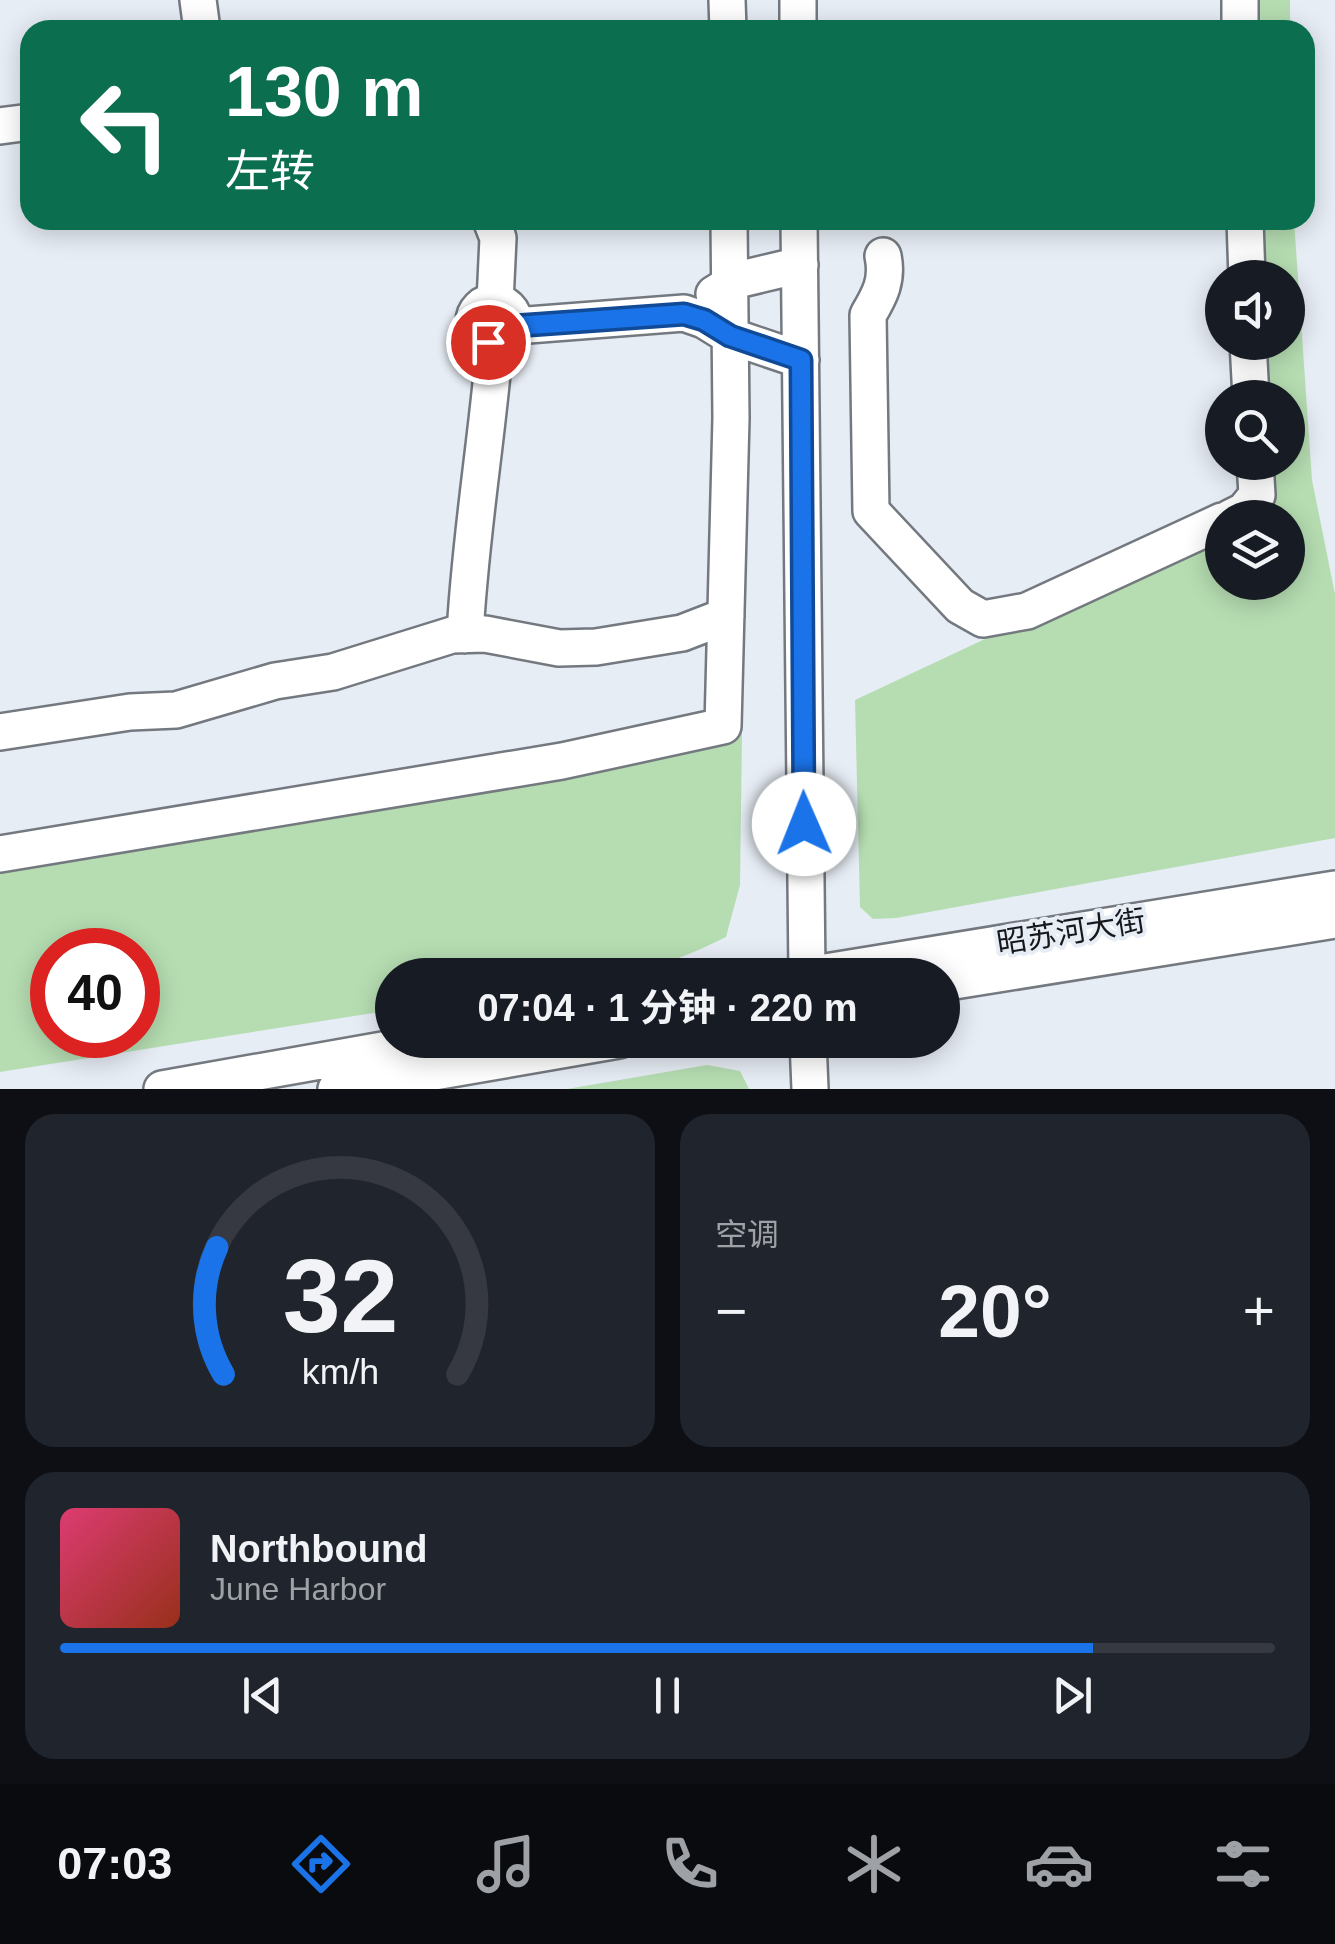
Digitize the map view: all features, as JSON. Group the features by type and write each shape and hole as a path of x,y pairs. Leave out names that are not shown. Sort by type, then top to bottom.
{"street":[{"path":"464,635 470,549 502,323 495,230"},
{"path":"0,854 562,760 722,726 730,230"},
{"path":"800,230 807,958"},
{"path":"1245,230 1246,260"},
{"path":"883,256 883,289 868,315 871,510 960,606 983,619 1027,611 1205,529"},
{"path":"684,314 759,272 800,265"},
{"path":"502,323 684,314 704,320 730,336 801,360"},
{"path":"0,732 130,712 176,710 275,681 333,672 435,640 464,635 485,634 559,648 596,648 682,633 726,616"},
{"name":"昭苏河大街","path":"911,958 1335,889"},
{"name":"昭苏河大街","path":"960,979 1335,920"},
{"path":"162,1089 375,1051"},
{"path":"336,1089 515,1058"},
{"path":"809,1058 810,1089"}],"green space":[{"path":"1253,0 1290,0 1290,20 1253,20"},
{"path":"1256,230 1295,230 1297,260 1257,260"},
{"path":"1264,360 1304,360 1312,480 1335,594 1335,838 873,919 860,907 855,700 1205,536 1205,600 1305,600 1305,500 1273,500 1272,480 1305,480 1305,380 1266,380"},
{"path":"742,734 740,885 726,937 699,950 679,958 375,958 375,1013 160,1047 160,928 30,928 30,1058 89,1058 0,1072 0,865"},
{"path":"707,1065 740,1071 749,1089 567,1089"}],"route":[{"path":"488,342 500,342 515,326 684,314 704,320 730,336 801,360 804,824"}]}
